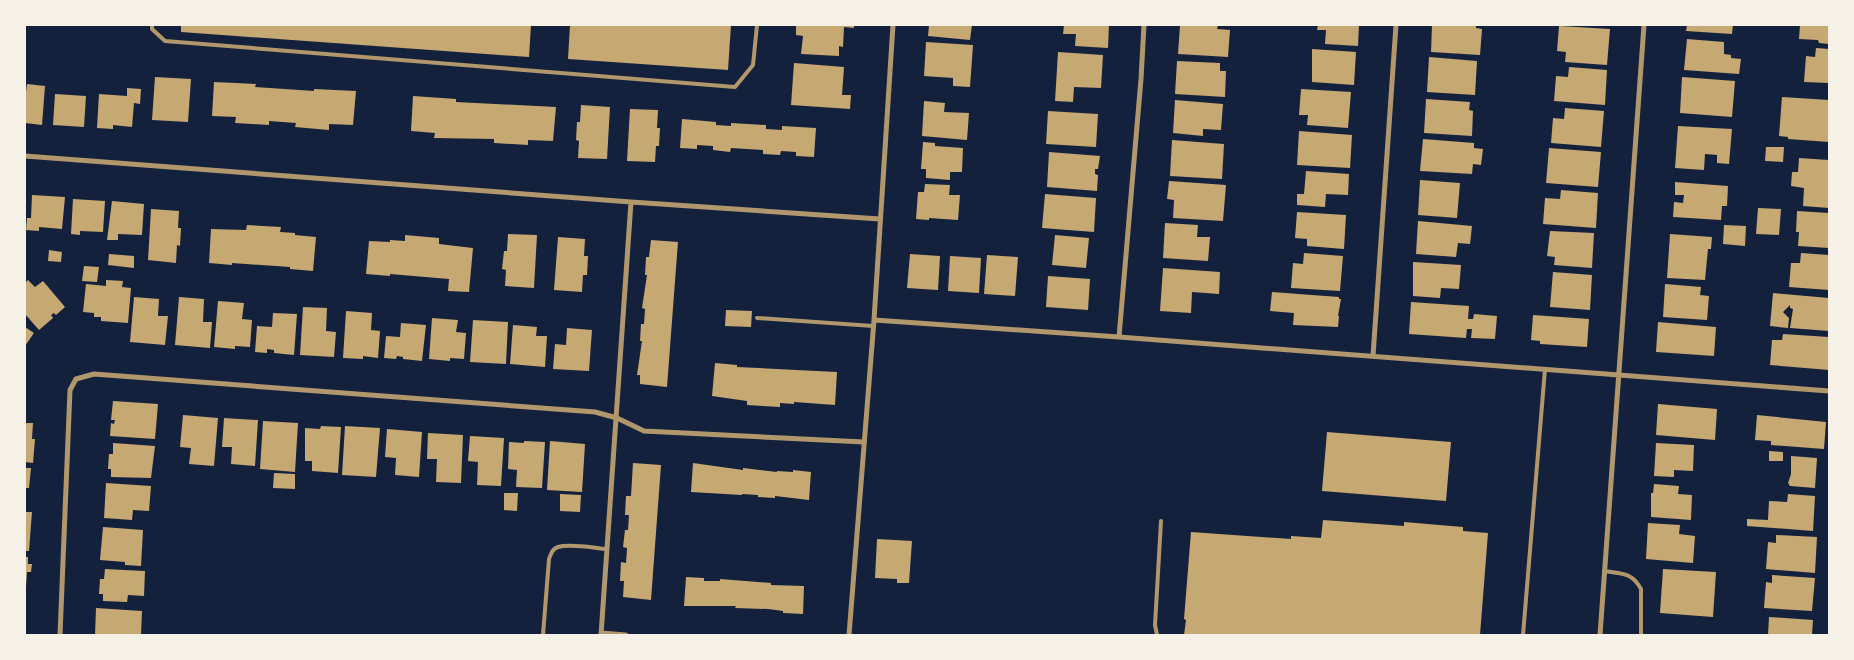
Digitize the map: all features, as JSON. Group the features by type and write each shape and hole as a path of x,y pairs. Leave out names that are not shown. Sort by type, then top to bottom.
{"street":[{"path":"849,635 874,323 893,25"},
{"path":"1119,337 1144,25"},
{"path":"1373,356 1396,25"},
{"path":"1600,635 1644,25"},
{"path":"25,156 880,219"},
{"path":"626,635 601,634 630,202"},
{"path":"874,323 1119,337 1829,391"},
{"path":"60,635 70,390 78,378 94,374 595,412 616,418 644,431 864,442"}],"lane":[{"path":"152,25 152,29 165,41 735,87 754,65 757,25"},
{"path":"757,318 874,323"},
{"path":"1523,635 1545,369"},
{"path":"1157,635 1155,625 1161,521"},
{"path":"543,635 551,551 557,547 565,546 607,549"},
{"path":"1604,571 1632,576 1641,589 1641,635"}],"building":[{"path":"181,25 531,25 529,57 181,32"},
{"path":"570,25 731,25 728,70 568,59"},
{"path":"796,25 854,25 854,28 844,27 843,47 839,46 839,56 801,54 803,36 796,35"},
{"path":"929,25 972,25 970,40 928,36"},
{"path":"1064,25 1109,25 1108,48 1075,46 1076,34 1063,34"},
{"path":"1180,25 1218,25 1217,29 1230,30 1228,57 1178,54"},
{"path":"1318,25 1359,25 1358,46 1325,44 1326,30 1317,30"},
{"path":"1432,25 1476,25 1476,28 1482,29 1480,55 1431,52"},
{"path":"1687,25 1733,25 1732,34 1686,31"},
{"path":"1800,25 1829,25 1829,44 1819,43 1818,40 1799,39"},
{"path":"1559,26 1610,29 1607,65 1565,62 1566,52 1557,51"},
{"path":"1687,39 1724,42 1724,54 1731,55 1731,58 1741,59 1739,74 1684,70"},
{"path":"926,42 973,45 970,87 953,86 953,78 924,76"},
{"path":"1816,48 1829,49 1829,83 1804,82 1806,56 1815,57"},
{"path":"1312,49 1356,52 1354,85 1312,82"},
{"path":"1058,52 1103,55 1101,88 1074,87 1073,102 1055,101"},
{"path":"1429,57 1477,61 1475,95 1427,92"},
{"path":"1177,61 1220,63 1220,71 1226,71 1225,97 1175,94"},
{"path":"794,63 844,67 842,95 851,95 850,109 791,105"},
{"path":"1569,67 1607,70 1605,105 1554,101 1556,76 1568,77"},
{"path":"155,77 191,79 188,122 152,120"},
{"path":"1682,77 1735,81 1732,117 1680,113"},
{"path":"214,82 256,84 255,87 314,91 314,89 356,91 353,125 329,124 329,130 295,127 296,123 269,121 269,125 235,123 236,117 212,116"},
{"path":"27,84 45,86 42,125 25,123 25,92"},
{"path":"127,88 141,89 140,104 134,103 132,127 113,125 113,129 97,128 99,94 127,96"},
{"path":"1301,89 1351,92 1348,128 1307,125 1308,115 1299,115"},
{"path":"55,94 86,96 84,127 53,125"},
{"path":"413,96 456,99 456,102 556,107 553,141 528,140 528,145 494,143 494,139 434,138 435,133 411,131"},
{"path":"1782,97 1829,100 1829,142 1788,139 1788,137 1779,136"},
{"path":"1426,99 1470,102 1469,110 1473,111 1472,136 1424,133"},
{"path":"1175,100 1223,104 1221,130 1203,129 1203,136 1173,133"},
{"path":"924,101 945,103 944,112 969,113 967,140 922,136"},
{"path":"581,105 610,107 607,159 578,158 577,122 580,122"},
{"path":"1565,108 1604,111 1601,147 1551,143 1553,118 1564,119"},
{"path":"630,109 658,110 659,146 656,146 655,162 627,161"},
{"path":"1048,111 1098,114 1096,147 1046,144"},
{"path":"682,119 716,122 716,125 731,126 731,123 766,125 766,129 782,130 782,126 816,128 814,157 796,156 796,152 781,151 780,155 763,154 763,150 731,148 730,152 713,150 713,146 697,145 697,149 680,148"},
{"path":"1678,126 1732,129 1729,164 1717,163 1717,155 1705,154 1704,170 1675,168"},
{"path":"1299,131 1352,135 1350,168 1297,165"},
{"path":"1423,139 1474,143 1474,148 1483,149 1481,165 1473,164 1472,174 1420,171"},
{"path":"1172,140 1224,144 1222,179 1170,176"},
{"path":"923,142 935,143 935,146 963,148 962,172 950,172 950,180 926,178 926,169 921,169"},
{"path":"1766,147 1784,147 1783,162 1765,161"},
{"path":"1549,148 1601,152 1598,187 1546,183"},
{"path":"1049,152 1100,156 1098,169 1095,169 1095,174 1098,175 1097,191 1047,187"},
{"path":"1799,158 1829,160 1829,208 1803,206 1804,188 1791,186 1792,172 1798,172"},
{"path":"1306,171 1349,174 1348,195 1326,194 1325,207 1297,205 1297,194 1304,194"},
{"path":"1420,180 1460,183 1457,218 1418,215"},
{"path":"1169,181 1226,185 1223,221 1173,218 1174,200 1167,199"},
{"path":"1675,182 1728,186 1727,206 1722,206 1721,220 1673,217 1674,202 1683,203 1684,195 1675,195"},
{"path":"925,184 950,185 949,195 960,195 958,220 916,219 918,192 924,192"},
{"path":"1561,190 1598,193 1596,228 1543,224 1545,198 1560,199"},
{"path":"1045,194 1096,198 1094,232 1042,228"},
{"path":"32,195 65,197 62,229 39,227 39,231 26,230 27,218 31,218"},
{"path":"73,199 105,201 103,232 80,231 80,235 71,234"},
{"path":"112,201 144,204 142,235 118,234 118,240 107,240"},
{"path":"1758,208 1781,209 1779,235 1756,234"},
{"path":"151,209 179,211 178,228 181,228 180,246 177,245 176,263 148,260"},
{"path":"1797,211 1829,213 1829,248 1798,246 1799,232 1796,232"},
{"path":"1297,212 1346,215 1344,249 1307,246 1307,239 1295,238"},
{"path":"1418,221 1472,226 1470,244 1458,243 1456,257 1416,254"},
{"path":"1165,223 1198,225 1197,237 1210,237 1208,261 1163,258"},
{"path":"247,225 281,227 280,232 316,237 313,271 290,269 290,267 209,263 211,229 246,230"},
{"path":"1724,225 1746,226 1745,246 1723,244"},
{"path":"1550,231 1594,233 1592,268 1554,265 1555,257 1547,256"},
{"path":"508,234 537,235 534,288 505,286 506,270 502,269 504,251 507,251"},
{"path":"1670,234 1712,237 1711,249 1708,249 1705,280 1667,278"},
{"path":"405,235 439,238 439,244 473,248 469,292 448,291 449,279 366,274 369,241 405,241"},
{"path":"1055,235 1089,238 1086,268 1052,265"},
{"path":"558,237 585,239 584,256 588,256 587,275 583,275 582,292 554,290"},
{"path":"651,240 678,242 667,387 640,384 640,375 637,375 642,341 640,341 641,324 644,324 645,309 642,308 647,275 645,275 646,257 649,257"},
{"path":"49,250 62,252 61,262 48,261"},
{"path":"1304,253 1343,256 1340,291 1291,288 1293,263 1303,264"},
{"path":"1801,253 1829,255 1829,290 1789,287 1791,263 1800,263"},
{"path":"109,254 134,256 134,268 108,265"},
{"path":"910,254 940,256 938,290 907,288"},
{"path":"987,255 1018,257 1015,296 984,294"},
{"path":"950,256 981,258 979,293 948,291"},
{"path":"1413,262 1461,265 1459,289 1441,288 1440,298 1413,296"},
{"path":"84,266 99,267 97,282 82,281"},
{"path":"1163,268 1220,272 1219,294 1192,292 1191,313 1160,311"},
{"path":"1553,272 1592,275 1590,310 1550,307"},
{"path":"1048,276 1090,279 1088,310 1046,307"},
{"path":"28,280 35,287 43,281 65,307 56,315 54,313 51,315 53,318 39,330 25,314 25,283"},
{"path":"106,280 123,281 122,287 131,288 128,323 101,321 101,317 94,317 94,313 83,312 86,284 106,286"},
{"path":"1665,284 1701,287 1700,295 1709,296 1707,320 1663,317"},
{"path":"1272,292 1339,297 1341,299 1338,327 1293,325 1294,313 1270,311"},
{"path":"1773,293 1829,298 1829,331 1790,328 1793,309 1790,308 1790,305 1783,312 1789,318 1788,328 1770,326"},
{"path":"134,297 159,299 158,316 168,316 165,345 130,342"},
{"path":"179,297 204,299 203,322 212,322 210,348 175,345"},
{"path":"218,301 244,303 242,319 252,320 250,347 235,346 235,349 214,347"},
{"path":"1411,302 1469,306 1468,319 1473,319 1474,314 1497,316 1495,339 1471,338 1472,329 1467,329 1466,338 1409,334"},
{"path":"303,307 327,308 326,331 336,332 334,357 300,355"},
{"path":"726,310 752,311 751,327 725,326"},
{"path":"346,311 372,313 371,330 380,331 378,358 363,356 363,359 343,358"},
{"path":"273,313 297,314 294,355 274,353 274,350 267,349 267,353 255,352 257,326 272,327"},
{"path":"1533,315 1589,319 1587,347 1540,344 1540,341 1531,340"},
{"path":"432,318 458,320 456,332 466,333 464,359 450,358 450,361 429,359"},
{"path":"473,320 508,322 506,364 470,362"},
{"path":"1658,322 1716,327 1714,356 1656,352"},
{"path":"401,323 426,325 422,361 403,359 403,357 397,356 396,359 384,358 386,336 400,337"},
{"path":"513,325 537,327 536,336 547,336 545,367 510,364"},
{"path":"25,327 34,333 25,346"},
{"path":"567,328 592,330 589,371 553,369 555,344 566,345"},
{"path":"1783,334 1829,337 1829,370 1770,365 1772,340 1782,340"},
{"path":"715,363 737,365 737,367 837,372 835,405 794,402 794,404 780,403 780,407 747,405 747,401 712,396"},
{"path":"113,401 158,404 155,439 110,436 111,423 114,424 115,420 111,420"},
{"path":"1658,404 1717,409 1715,440 1656,435"},
{"path":"183,415 218,418 214,466 189,464 191,448 180,447"},
{"path":"1757,415 1826,422 1824,449 1771,445 1771,441 1755,440"},
{"path":"224,418 258,420 255,466 231,464 232,447 222,447"},
{"path":"263,421 298,423 295,472 260,469"},
{"path":"25,423 33,423 32,439 35,439 33,463 25,462"},
{"path":"321,426 341,427 338,473 312,471 312,461 305,461 305,428 320,429"},
{"path":"345,426 380,428 376,477 342,475"},
{"path":"387,429 422,432 419,477 395,475 396,458 385,457"},
{"path":"1327,432 1451,442 1446,501 1322,491"},
{"path":"428,433 463,435 461,483 436,482 437,459 427,459"},
{"path":"470,436 504,438 501,486 477,485 478,462 468,461"},
{"path":"524,441 545,442 542,488 516,487 517,470 508,469 509,442 524,443"},
{"path":"550,441 585,444 582,492 547,490"},
{"path":"113,443 155,446 151,478 111,477 111,469 108,469 109,454 113,454"},
{"path":"1656,443 1694,445 1693,471 1674,470 1674,477 1654,476"},
{"path":"1769,451 1783,452 1783,461 1769,461"},
{"path":"1791,456 1817,458 1815,488 1790,486 1788,483 1791,474"},
{"path":"633,463 661,465 651,600 623,597 624,581 620,581 621,562 626,563 627,548 623,547 625,530 628,530 629,515 625,515 626,496 631,496"},
{"path":"693,463 743,470 743,468 777,472 793,472 793,470 811,472 809,500 775,496 775,498 758,497 758,495 691,492"},
{"path":"25,468 31,468 29,488 25,488"},
{"path":"274,473 295,474 295,489 273,488"},
{"path":"106,483 151,486 149,511 133,510 132,520 104,518"},
{"path":"1654,484 1679,486 1678,494 1692,495 1691,520 1651,517 1651,493 1653,493"},
{"path":"504,493 518,493 517,511 504,510"},
{"path":"560,494 581,495 580,512 560,511"},
{"path":"1788,494 1815,496 1813,531 1747,526 1747,519 1768,520 1769,501 1787,502"},
{"path":"25,512 32,512 29,551 25,551"},
{"path":"1323,520 1404,526 1404,522 1463,527 1463,531 1488,533 1480,635 1184,635 1191,532 1291,539 1291,536 1321,538"},
{"path":"1648,523 1680,525 1679,534 1695,536 1693,563 1646,559"},
{"path":"103,527 143,530 141,566 125,565 125,562 100,560"},
{"path":"1776,535 1817,537 1815,573 1766,569 1768,542 1776,543"},
{"path":"877,539 912,541 909,583 897,583 897,579 875,578"},
{"path":"25,557 28,557 28,564 32,564 31,572 27,572 26,587 25,587"},
{"path":"105,569 145,571 144,596 128,595 127,602 103,601 103,594 99,594 100,579 104,579"},
{"path":"1663,569 1716,572 1713,617 1660,613"},
{"path":"1772,575 1815,578 1812,611 1764,608 1766,582 1772,583"},
{"path":"686,577 704,578 704,581 720,581 720,579 771,583 771,585 804,586 803,614 783,613 783,611 768,609 735,608 736,606 684,606"},
{"path":"96,608 142,611 141,635 95,635"},
{"path":"1769,617 1813,620 1812,635 1768,635"}]}
